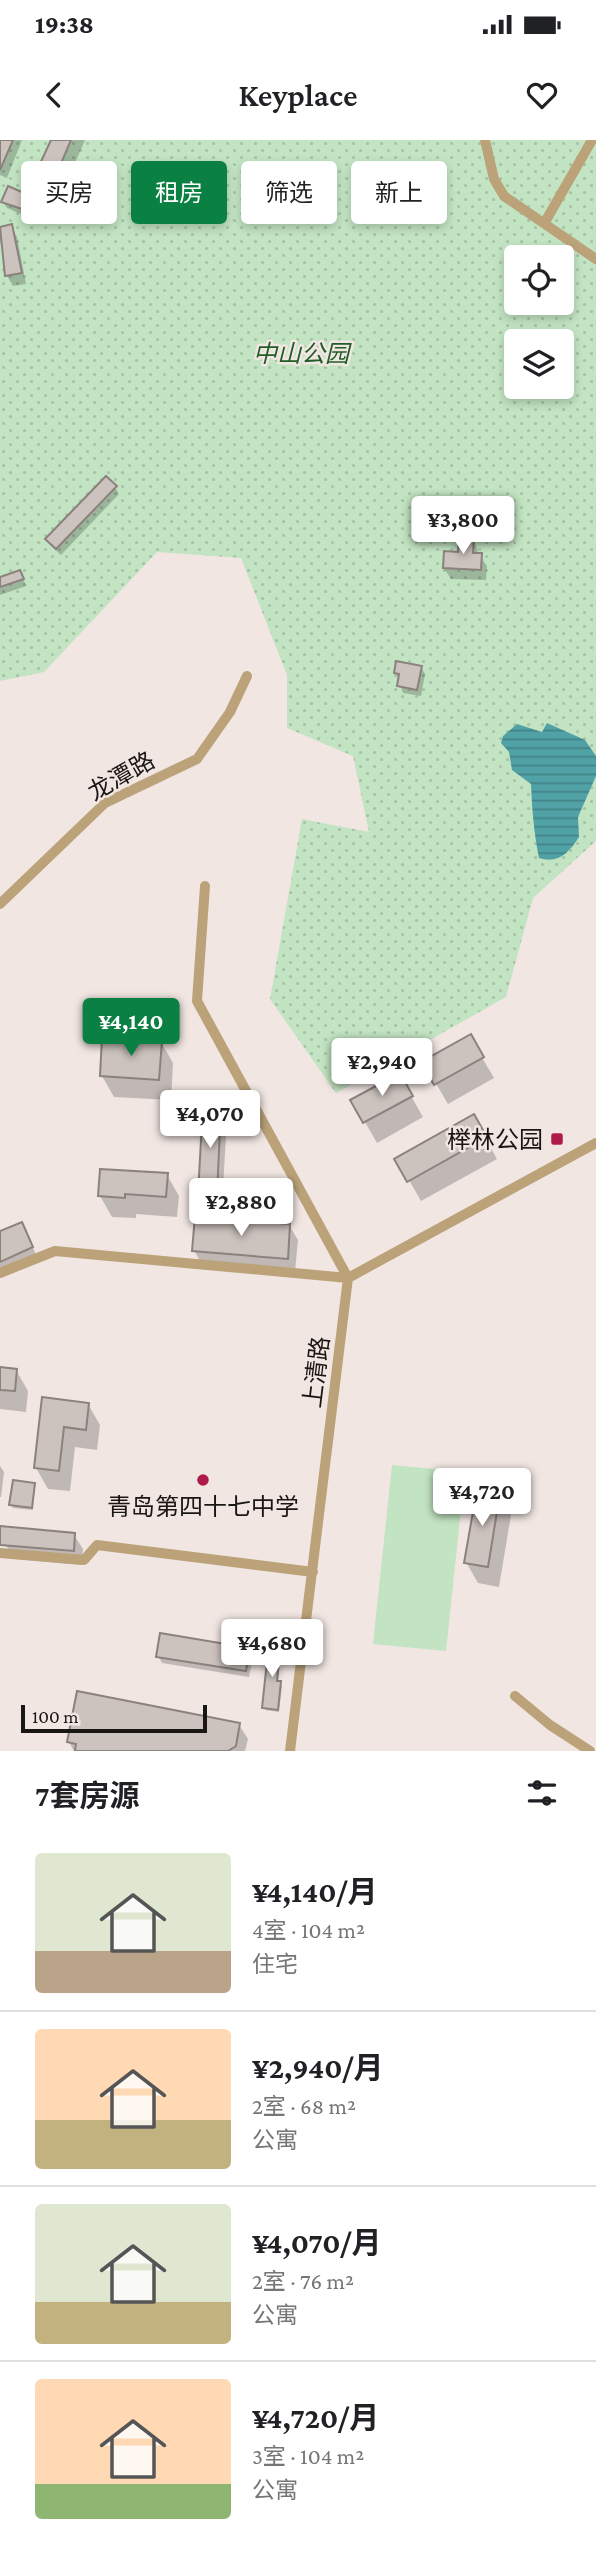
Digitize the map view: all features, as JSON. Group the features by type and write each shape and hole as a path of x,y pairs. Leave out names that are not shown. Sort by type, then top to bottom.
{"street":[{"path":"485,140 494,179 504,196 596,259"},
{"path":"545,222 592,140"},
{"name":"龙潭路","path":"0,904 105,803 197,759 230,712 247,676"},
{"path":"205,886 197,1001 348,1278"},
{"path":"0,1273 55,1251 348,1278 596,1143"},
{"name":"上清路","path":"290,1751 348,1278"},
{"path":"0,1553 84,1560 97,1545 313,1572"},
{"path":"515,1696 550,1725 590,1751"}],"green space":[{"name":"中山公园","path":"0,140 596,140 596,841 533,898 506,997 336,1093 270,999 302,819 369,832 353,756 287,728 287,675 241,558 157,552 44,672 0,681"},
{"path":"392,1465 465,1472 446,1651 373,1644"}],"water":[{"path":"547,723 585,740 596,756 596,776 578,817 579,837 567,852 552,860 539,858 531,784 512,770 509,752 501,743 503,736 517,724 542,732"}],"building":[{"path":"0,140 13,140 0,170"},
{"path":"51,140 71,140 62,161 41,161"},
{"path":"8,186 21,192 21,209 1,202"},
{"path":"12,224 22,273 5,276 0,227"},
{"path":"106,476 117,486 56,549 45,539"},
{"path":"459,535 474,536 473,553 482,553 481,570 443,568 444,551 458,552"},
{"path":"20,570 24,579 0,587 0,577"},
{"path":"396,661 422,666 417,690 397,686 399,674 394,673"},
{"path":"471,1034 484,1057 434,1085 421,1062"},
{"path":"102,1037 162,1041 159,1080 100,1076"},
{"path":"400,1073 413,1096 363,1123 350,1100"},
{"path":"203,1105 221,1106 217,1195 198,1194"},
{"path":"474,1114 487,1137 407,1182 394,1159"},
{"path":"100,1169 168,1173 166,1197 125,1194 125,1198 98,1196"},
{"path":"195,1216 290,1224 288,1259 192,1251"},
{"path":"22,1222 33,1247 0,1262 0,1231"},
{"path":"0,1367 17,1369 15,1391 0,1390"},
{"path":"42,1397 89,1403 86,1430 64,1427 59,1471 34,1468"},
{"path":"13,1480 35,1483 32,1508 9,1505"},
{"path":"477,1489 500,1493 488,1567 464,1563"},
{"path":"0,1526 75,1533 74,1551 0,1545"},
{"path":"160,1633 250,1648 246,1671 156,1657"},
{"path":"269,1643 281,1644 277,1681 281,1681 278,1710 262,1708"},
{"path":"77,1691 240,1723 236,1746 228,1751 75,1751 76,1744 67,1742"}],"place":[{"name":"榉林公园","path":"557,1139"},
{"name":"青岛第四十七中学","path":"203,1480"}]}
